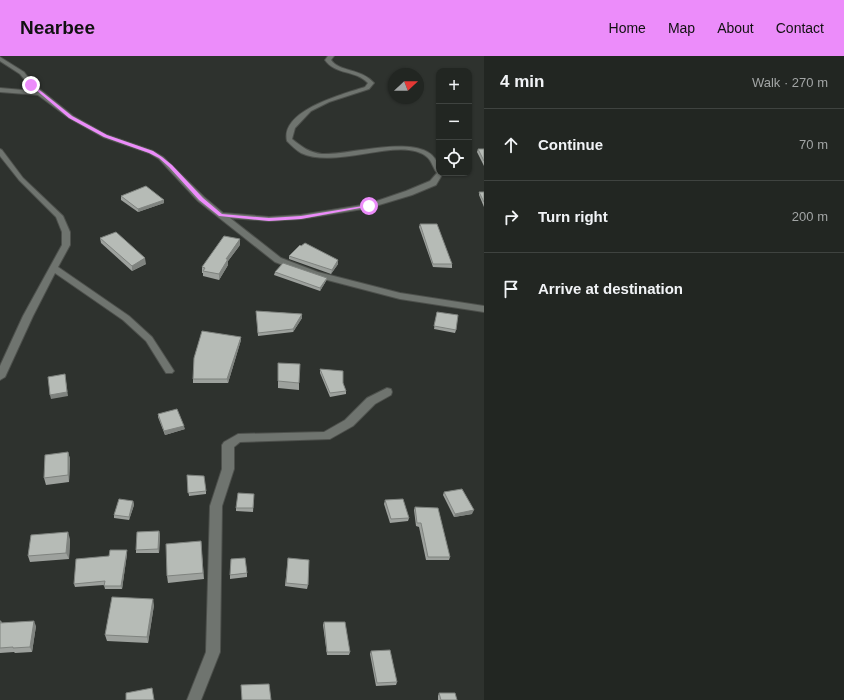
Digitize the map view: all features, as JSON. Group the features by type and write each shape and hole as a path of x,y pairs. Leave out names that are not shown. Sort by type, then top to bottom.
{"street":[{"path":"331,56 328,60 332,66 358,73 368,79 371,83 367,88 327,101 309,110 292,127 289,140 295,147 310,153 330,157 396,148 413,148 429,155 436,166"},
{"path":"0,59 22,73 31,85 71,117 105,136 151,152 161,158 201,199 278,260 314,274 400,296 484,309"},
{"path":"0,98 2,90 40,93"},
{"path":"0,151 21,179 49,208 59,216 66,232 66,245 55,269 28,316 0,377"},
{"path":"220,215 269,219 301,217 369,206 409,194 433,183 437,176"},
{"path":"55,269 126,318 158,351 169,370"},
{"path":"194,700 213,652 216,506 228,469 228,445 238,438 326,436 349,423 371,401 387,392"}],"building":[{"path":"478,149 484,149 484,161"},
{"path":"146,186 164,200 138,209 121,196"},
{"path":"479,192 484,192 484,202"},
{"path":"420,224 437,224 452,264 433,264"},
{"path":"116,232 145,258 132,266 100,238"},
{"path":"224,236 240,239 226,259 228,259 219,274 203,271 205,268 202,267"},
{"path":"305,243 338,260 332,270 289,256 300,245 301,246"},
{"path":"283,263 327,278 320,288 275,272"},
{"path":"256,311 302,314 293,329 258,333"},
{"path":"437,312 458,315 456,330 434,326"},
{"path":"202,331 241,337 227,379 193,379 194,358"},
{"path":"278,363 300,364 299,383 278,381"},
{"path":"320,369 343,371 343,383 346,391 330,393"},
{"path":"65,374 67,392 50,395 48,377"},
{"path":"177,409 184,426 164,431 158,414"},
{"path":"68,452 68,475 44,478 45,455"},
{"path":"187,475 204,476 206,491 188,493"},
{"path":"462,489 474,510 455,514 444,492"},
{"path":"238,493 254,494 253,508 236,508"},
{"path":"119,499 133,501 129,517 114,515"},
{"path":"403,499 409,518 391,519 385,500"},
{"path":"415,507 438,508 450,557 428,557 421,523 417,523"},
{"path":"159,531 158,549 136,550 137,532"},
{"path":"68,532 66,553 28,556 31,535"},
{"path":"201,541 203,573 167,576 166,544"},
{"path":"110,550 127,550 121,586 104,586 105,581 74,584 76,559 109,556"},
{"path":"245,558 247,573 230,575 231,559"},
{"path":"288,558 309,560 308,585 286,583"},
{"path":"112,597 153,599 147,637 105,635"},
{"path":"34,621 30,647 0,648 0,623"},
{"path":"324,622 345,622 350,652 327,652"},
{"path":"390,650 397,682 377,683 371,651"},
{"path":"269,684 271,700 242,700 241,685"},
{"path":"152,688 154,700 126,700 126,693"},
{"path":"439,693 455,693 457,700 441,700"}],"route":[{"path":"31,85 71,117 105,136 138,149 151,152 161,158 201,199 220,215 269,219 301,217 369,206"}]}
